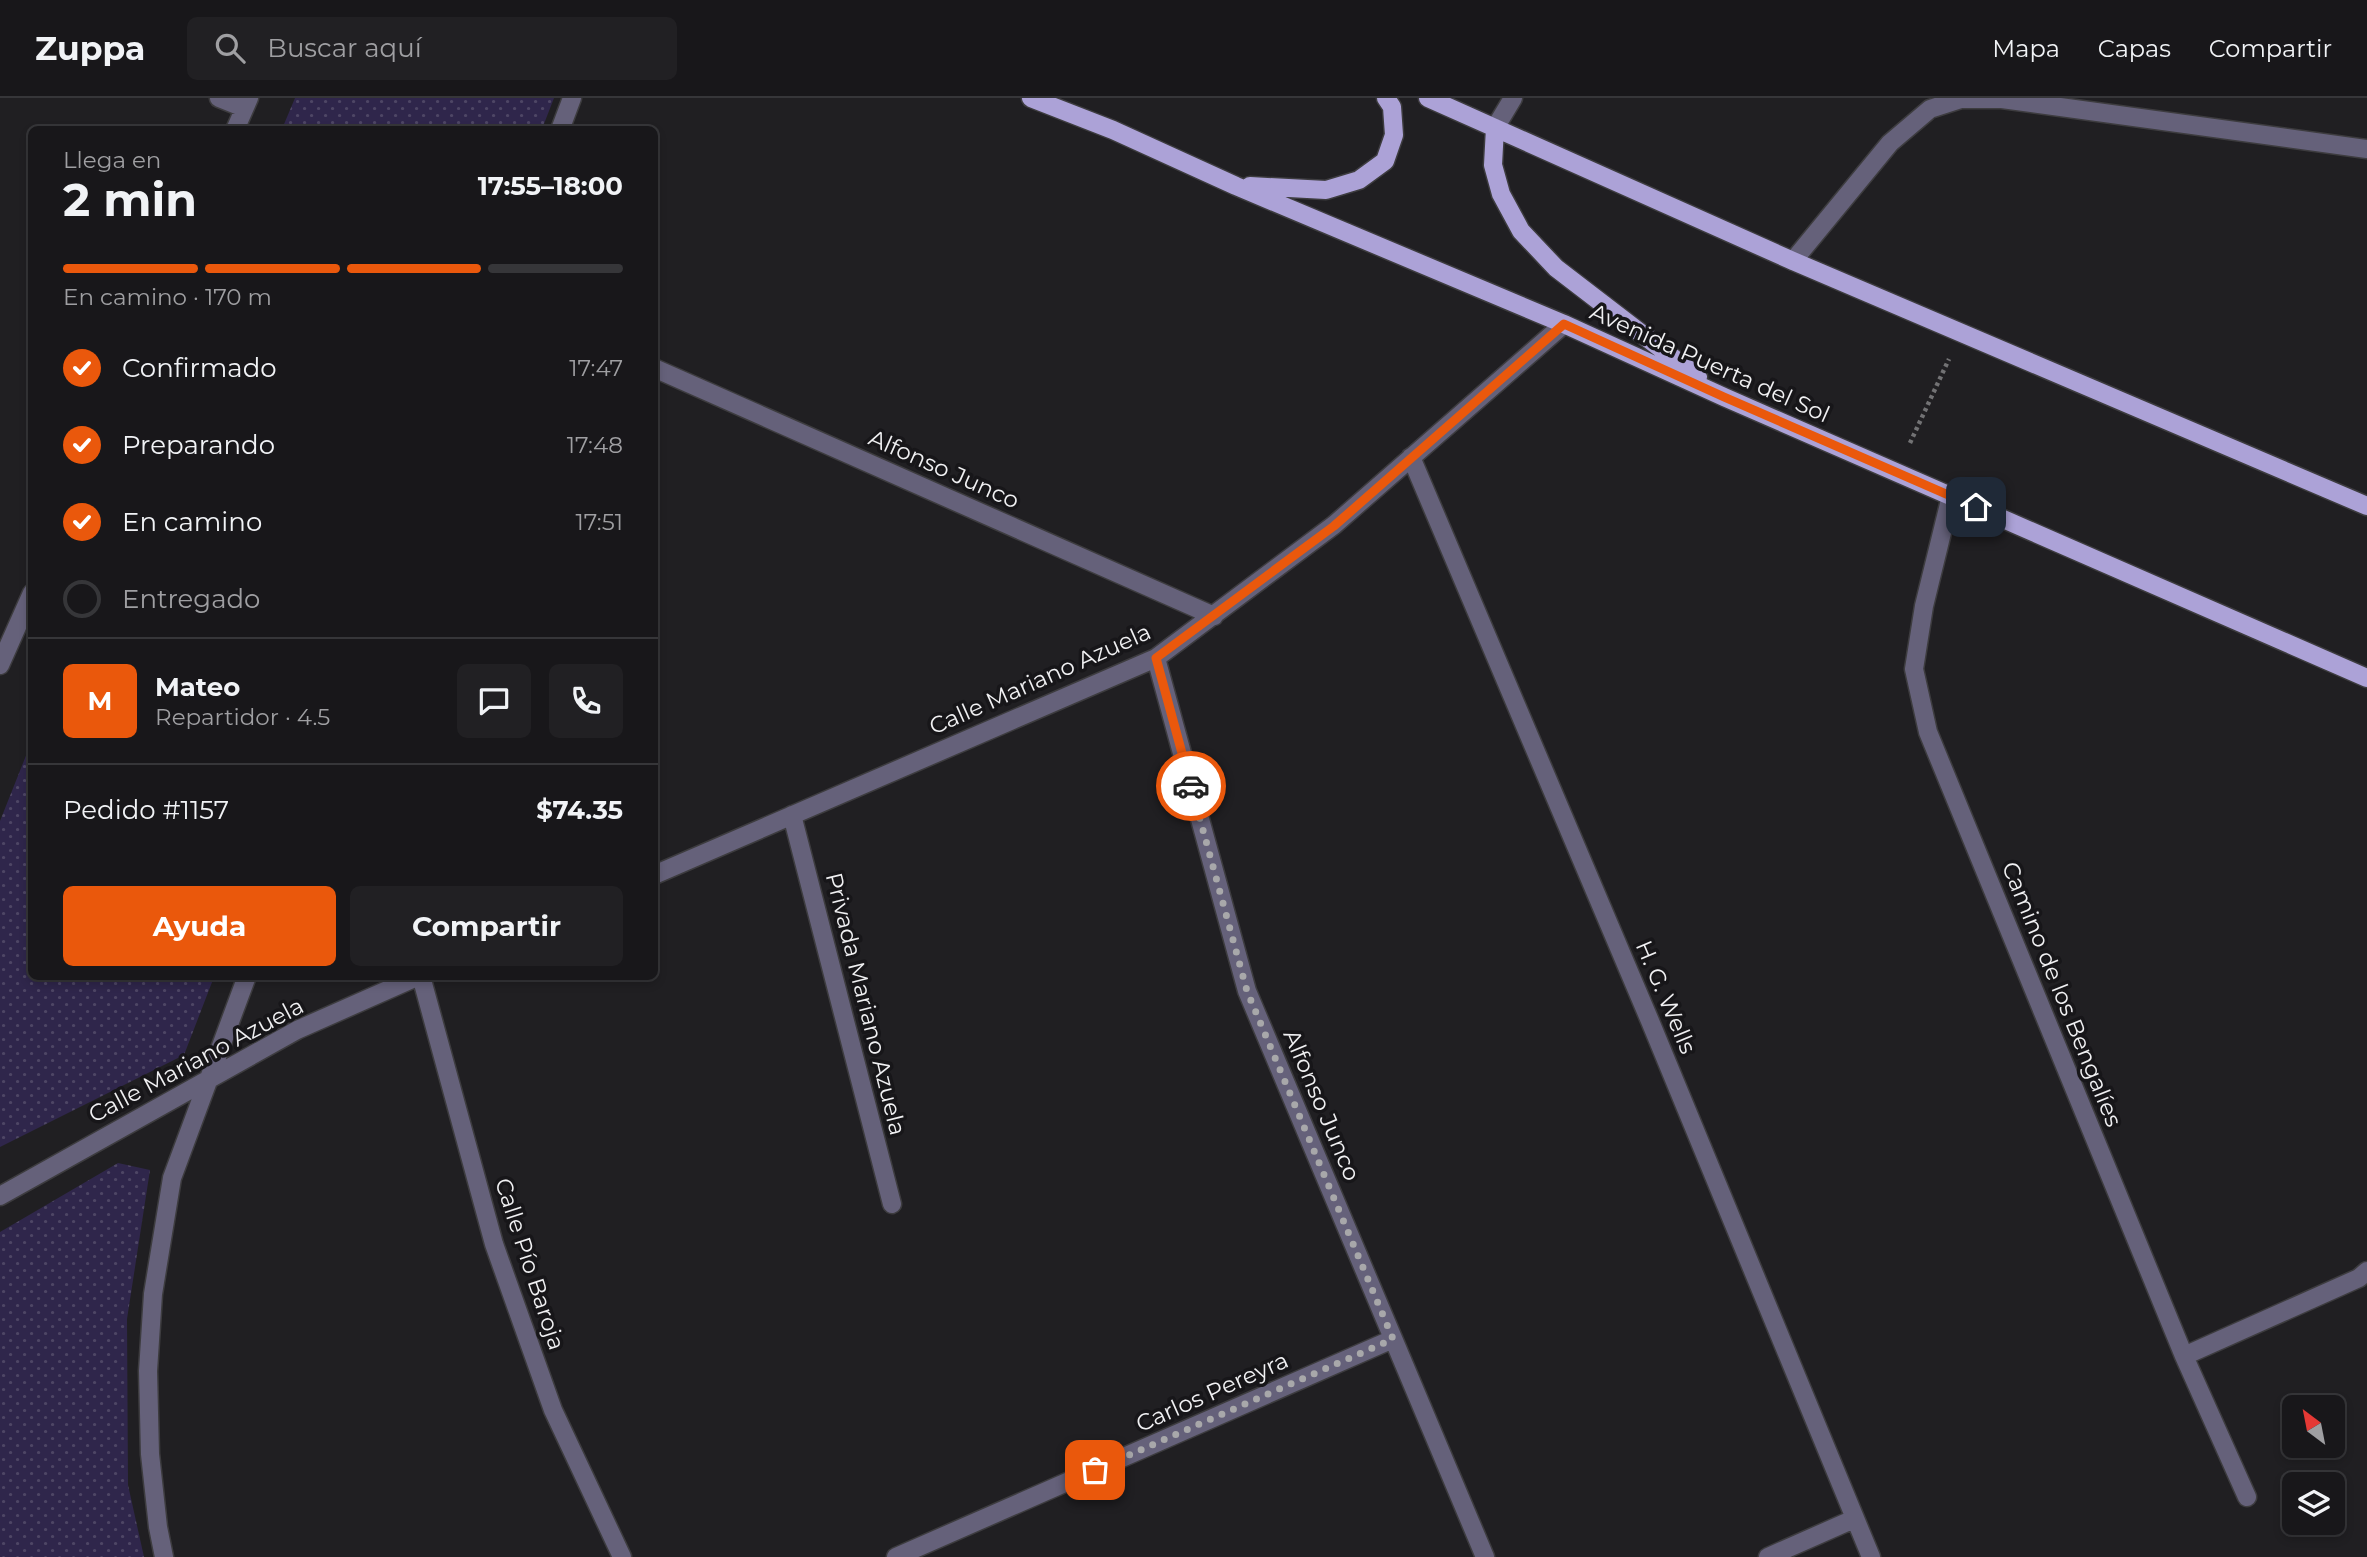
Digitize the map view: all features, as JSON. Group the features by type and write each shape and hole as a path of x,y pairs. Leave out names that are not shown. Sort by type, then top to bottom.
{"main road":[{"name":"Avenida Puerta del Sol","path":"1031,98 1113,130 1236,186 1564,324 1896,473 2367,678"},
{"path":"1236,186 1326,190 1359,180 1385,161 1394,135 1392,107 1386,98"},
{"path":"1428,98 1793,261 2367,506"},
{"path":"1495,128 1493,164 1501,194 1521,231 1556,268 1724,397"}],"street":[{"path":"219,98 246,103 237,126"},
{"path":"562,126 572,98"},
{"path":"1495,128 1513,98"},
{"path":"1793,261 1891,143 1930,109 1961,99 2002,99 2367,149"},
{"name":"Calle Mariano Azuela","path":"658,873 1156,658 1334,526 1564,324"},
{"name":"Alfonso Junco","path":"658,370 1214,615"},
{"name":"H. G. Wells","path":"1411,457 1650,1021 1871,1557"},
{"name":"Camino de los Bengalíes","path":"1951,496 1924,606 1914,669 1928,732 2184,1356 2247,1497"},
{"path":"0,665 28,602"},
{"name":"Alfonso Junco","path":"1156,658 1247,991 1485,1557"},
{"name":"Privada Mariano Azuela","path":"792,815 892,1204"},
{"path":"164,1557 149,1454 148,1371 152,1294 172,1178 245,980"},
{"name":"Calle Mariano Azuela","path":"0,1196 209,1077 298,1030 411,980"},
{"name":"Calle Pío Baroja","path":"421,980 494,1244 553,1410 622,1557"},
{"path":"2184,1356 2359,1278 2367,1271"},
{"name":"Carlos Pereyra","path":"896,1557 1393,1339"},
{"path":"1768,1557 1854,1519"}],"path":[{"path":"1896,473 1961,332"}],"shaded area":[{"path":"295,98 554,98 543,126 283,126"},
{"path":"28,751 28,980 213,980 184,1055 0,1147 0,821"},
{"path":"118,1163 150,1170 127,1319 128,1485 144,1557 0,1557 0,1232"}],"way so far":[{"path":"1095,1470 1393,1339 1247,991 1191,786"}],"route":[{"path":"1191,786 1156,658 1334,526 1564,324 1976,507"}]}
